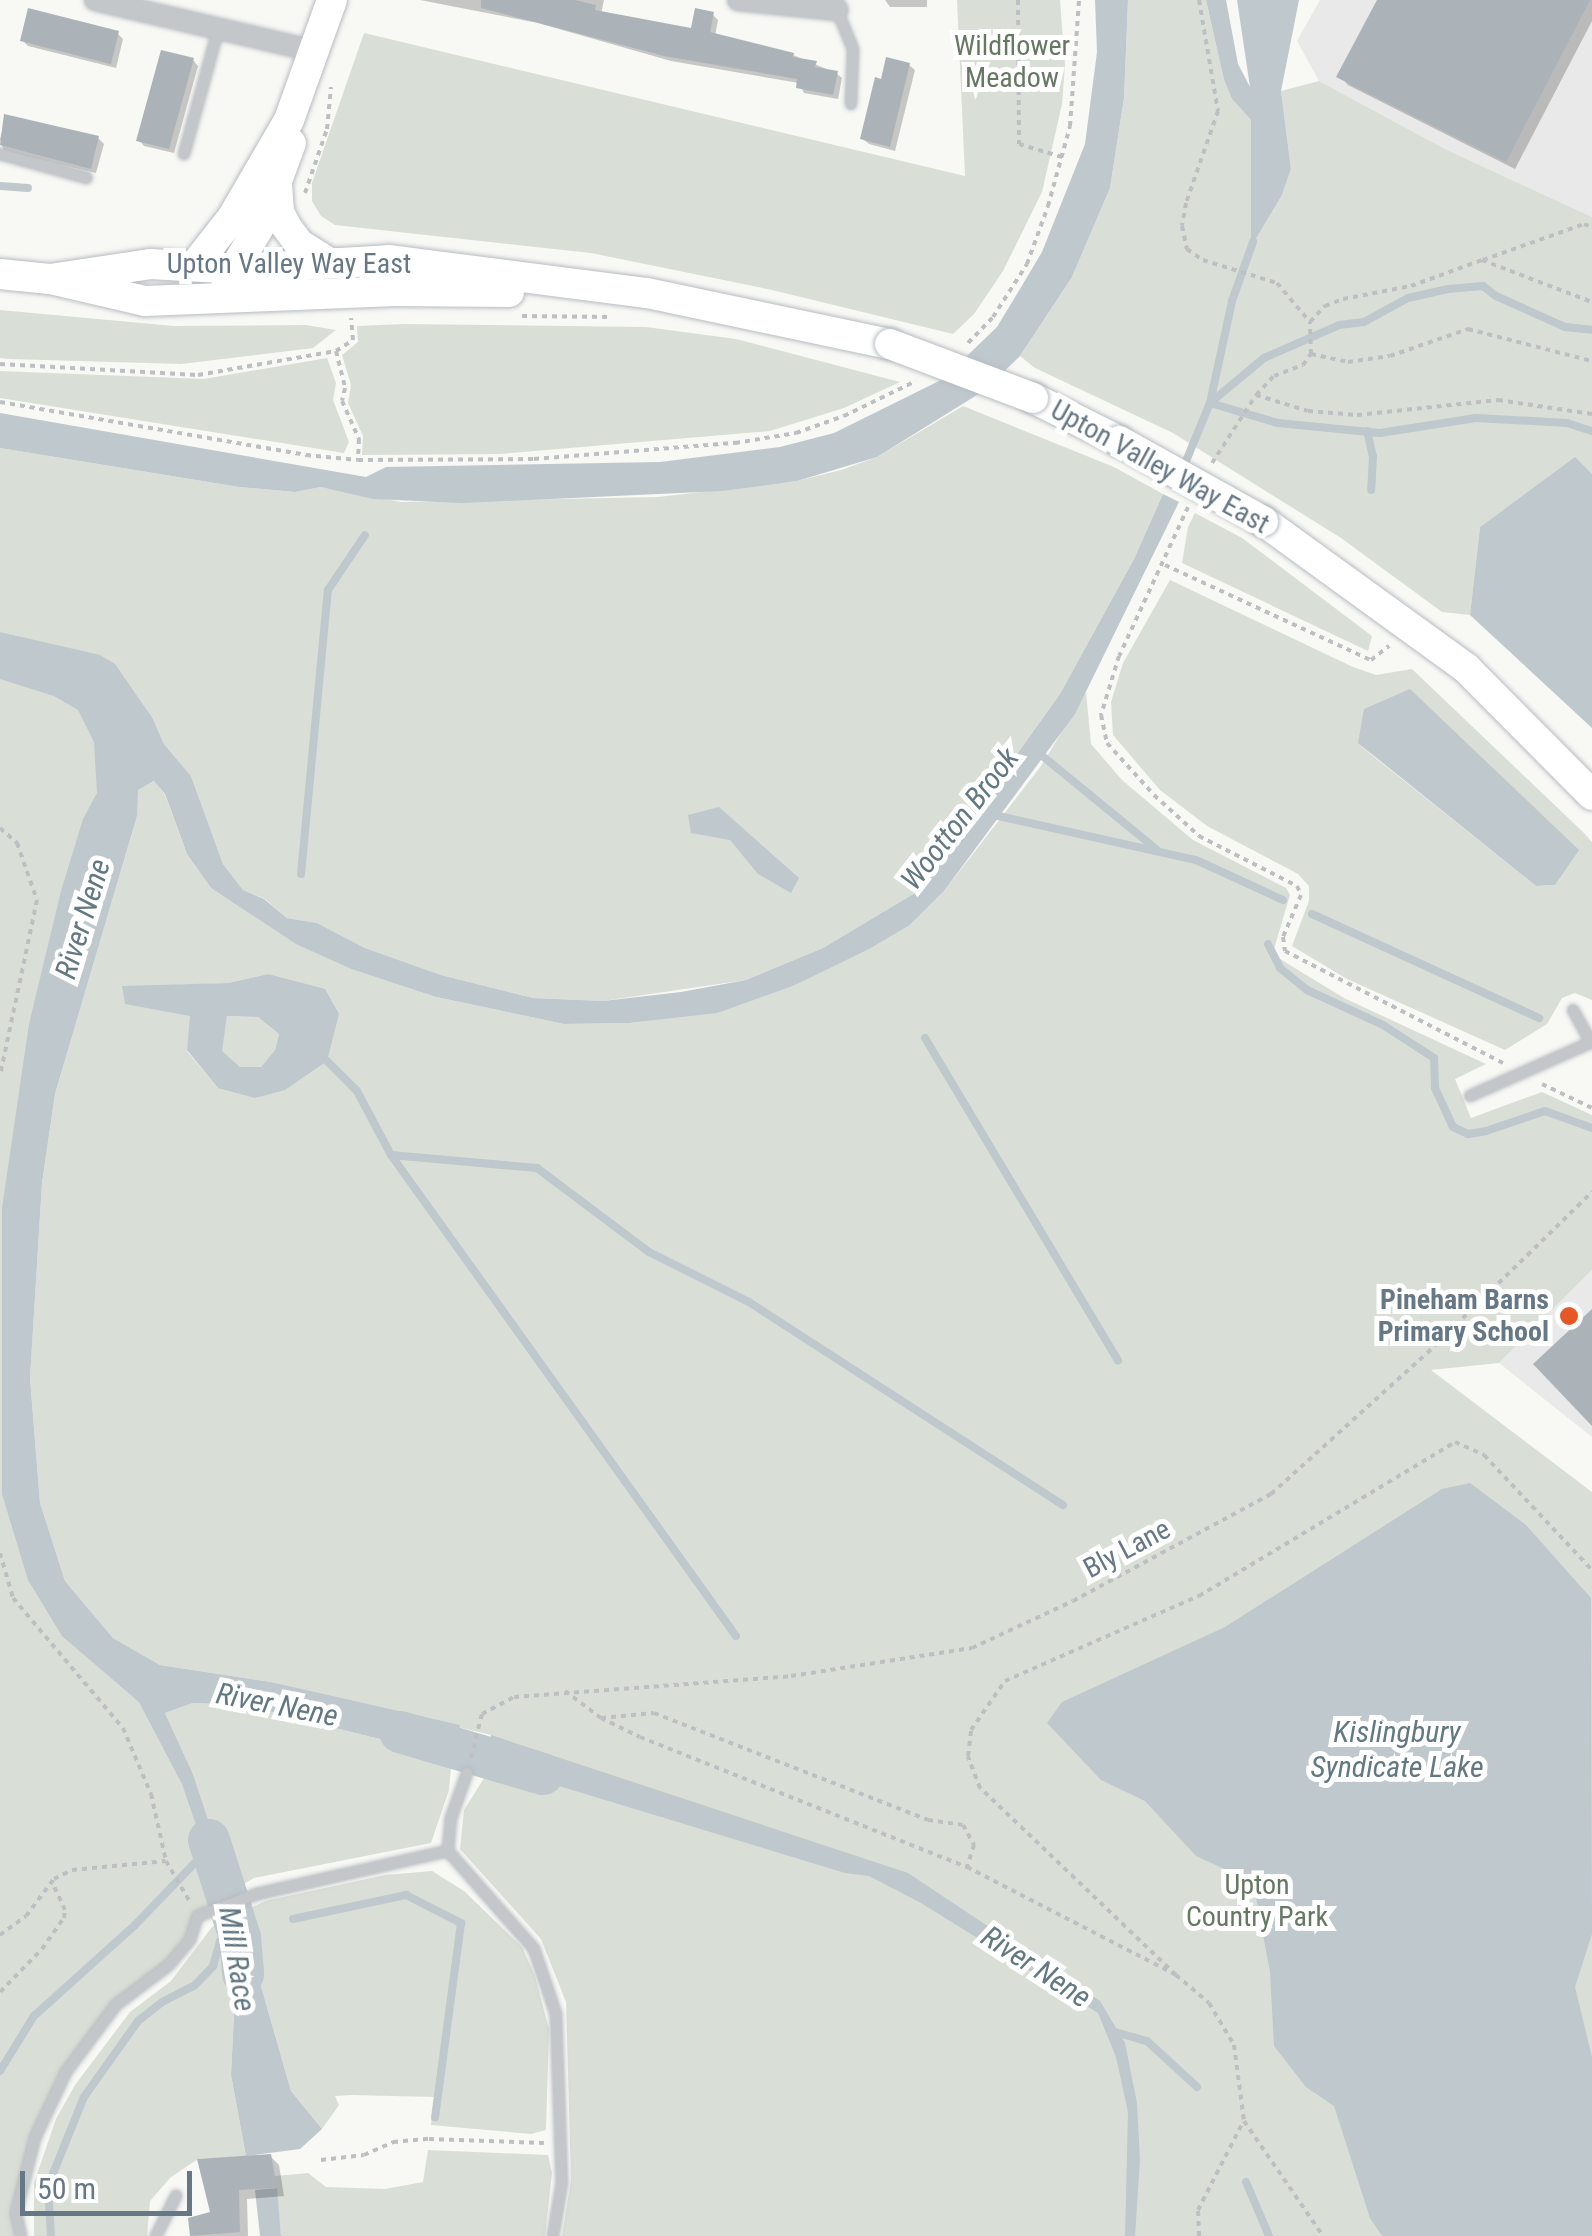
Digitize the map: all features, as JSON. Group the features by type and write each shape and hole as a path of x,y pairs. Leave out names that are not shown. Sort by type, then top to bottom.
{"street":[{"path":"96,0 219,27 324,62"},
{"path":"195,265 232,218 324,62 332,0"},
{"path":"738,0 837,5"},
{"path":"289,120 290,193 279,212 299,244 326,261"},
{"path":"208,302 238,269 290,193"},
{"name":"Upton Valley Way East","path":"50,279 150,264 238,269 388,260 648,293 890,344 1033,398 1120,441 1263,521 1466,668 1592,796"},
{"name":"Upton Valley Way East","path":"0,274 50,279 145,301 208,302 390,291 648,293"}],"lane":[{"path":"837,5 854,50 851,104"},
{"path":"184,154 219,27"},
{"path":"0,154 87,178"},
{"path":"1470,1096 1591,1043 1573,1010"},
{"path":"467,1773 451,1818 448,1851 534,1949 556,2014 562,2183 552,2236"},
{"path":"21,2236 16,2213 35,2138 66,2072 116,2005 170,1965 190,1940 198,1916 257,1894 448,1851"},
{"path":"156,2236 176,2196"}],"path":[{"path":"1018,0 1019,144 1062,157"},
{"path":"966,346 993,317 1026,264 1062,157 1072,106 1079,0"},
{"path":"1199,0 1218,112 1182,226 1187,249 1203,260 1278,283 1310,322 1311,354 1302,365 1274,376 1238,422"},
{"path":"290,193 327,129 324,62"},
{"path":"1310,322 1325,306 1343,299 1412,286 1584,224 1592,226"},
{"path":"1482,260 1592,302"},
{"path":"0,364 198,376 336,351 352,340 351,314 361,314"},
{"path":"522,316 616,317"},
{"path":"1311,354 1348,362 1390,356 1468,329 1592,362"},
{"path":"336,351 345,388 342,401 359,439 358,460"},
{"path":"0,402 306,456 358,460 534,460 735,444 796,433 926,376"},
{"path":"1256,395 1308,412 1358,415 1498,400 1592,414"},
{"path":"1378,633 1392,644 1370,660 1164,565 1119,656 1101,716 1107,742 1154,796 1199,836 1297,886 1301,895 1284,937 1285,951 1592,1108"},
{"path":"0,828 17,842 37,900 0,1074"},
{"name":"Bly Lane","path":"467,1773 482,1714 514,1697 791,1676 972,1648 1073,1601 1271,1494 1426,1353 1592,1192"},
{"path":"1323,2236 1244,2121 1234,2045 1209,2003 980,1788 968,1756 970,1730 1004,1681 1198,1596 1455,1442 1484,1454 1592,1570"},
{"path":"0,1553 13,1598 122,1728 152,1794 166,1861 198,1916"},
{"path":"565,1691 601,1718 966,1867 1176,1975"},
{"path":"601,1718 654,1713 928,1820 963,1825 974,1845 966,1867"},
{"path":"0,1935 26,1916 51,1882 72,1870 166,1861"},
{"path":"0,1992 42,1950 64,1918 65,1910 51,1882"},
{"path":"1199,2236 1198,2210 1244,2121"},
{"path":"321,2160 364,2155 393,2142 429,2139 558,2143"}],"shaded area":[{"path":"1320,0 1592,0 1592,217 1447,150 1319,81 1297,41"},
{"name":"Pineham Barns Primary School","path":"1592,1270 1592,1437 1499,1363"}],"green space":[{"name":"Wildflower Meadow","path":"957,0 1060,0 1065,65 1062,104 1042,192 1003,271 974,314 953,334 772,290 591,253 335,225 321,216 312,201 312,183 364,33 965,176"},
{"path":"1128,0 1206,0 1224,80 1232,99 1251,120 1252,245 1282,195 1291,169 1281,91 1319,81 1447,150 1592,217 1592,474 1574,458 1480,527 1470,615 1442,612 1341,538 1173,433 1035,368 1020,356 1072,277 1110,188 1124,98"},
{"path":"0,310 174,326 306,325 336,330 313,348 181,364 10,359 0,358"},
{"path":"357,326 646,327 736,339 900,382 844,408 770,431 500,454 362,455 363,436 348,403 351,385 342,355 358,342"},
{"path":"327,358 336,383 333,400 349,442 344,453 0,398 0,371 204,379"},
{"path":"963,406 1114,467 1163,494 1134,559 1060,694 920,890 823,948 746,980 603,1001 533,998 441,975 365,948 317,923 287,918 265,899 243,890 223,864 191,776 164,744 153,719 49,644 0,632 0,448 239,487 295,492 321,487 401,502 658,497 797,481 841,470 877,457"},
{"path":"1195,513 1242,538 1372,636 1368,651 1182,563 1188,527"},
{"path":"1170,580 1353,667 1376,675 1412,669 1592,842 1592,1000 1575,993 1562,998 1547,1024 1505,1050 1347,979 1292,946 1309,901 1309,886 1298,874 1207,826 1160,790 1113,735 1111,702 1123,663","holes":["1358,744 1555,885 1536,886"]},
{"path":"0,659 126,735 52,1021 12,1390 65,1617 144,1696 190,1779 230,1905 198,1916 190,1940 116,2005 66,2072 35,2138 16,2213 21,2236 0,2236"},
{"name":"Upton Country Park","path":"1086,692 1091,744 1122,780 1193,840 1286,888 1290,895 1274,949 1280,959 1344,998 1486,1064 1455,1079 1471,1118 1542,1092 1592,1115 1592,1270 1499,1363 1431,1370 1592,1492 1592,2236 562,2236 571,2180 566,2002 541,1939 460,1849 464,1810 486,1775 491,1735 271,1682 160,1665 113,1638 65,1581 40,1503 30,1377 42,1183 55,1094 137,816 137,790 155,781 165,795 187,854 211,888 297,944 351,969 436,997 564,1024 629,1023 717,1012 793,986 910,925 944,891 1041,766","holes":["269,974 327,1061 218,1088 187,1051 191,1016 123,987 228,983"]},
{"path":"227,1016 258,1017 279,1034 275,1050 261,1067 240,1067 221,1051"},
{"path":"193,1703 243,1705 452,1757 449,1790 431,1843 254,1878 232,1891 193,1774 165,1713"},
{"path":"432,1871 464,1891 522,1947 535,1976 549,2029 546,2130 531,2134 431,2125 434,2097 352,2095 335,2096 339,2105 322,2129 291,2091 240,1913 265,1901 385,1875"},
{"path":"226,1918 231,1951 227,1990 234,2014 231,2075 246,2156 198,2159 171,2177 150,2201 147,2236 34,2236 34,2183 56,2119 75,2085 130,2012 171,1981 212,1927"},
{"path":"428,2150 548,2155 552,2173 545,2236 281,2236 275,2176 308,2173 326,2187 385,2189 423,2182"}],"water":[{"path":"1095,0 1128,0 1124,98 1110,188 1072,277 1020,356 985,390 877,457 797,481 722,491 462,503 373,499 321,487 295,492 239,487 0,448 0,413 366,477 386,467 660,462 780,447 834,433 943,379 997,327 1020,289 1042,252 1085,144 1097,52"},
{"path":"1206,0 1226,0 1238,64 1250,87 1237,0 1299,0 1281,91 1291,169 1282,195 1251,247 1251,120 1232,99 1224,80"},
{"path":"1575,457 1592,474 1592,728 1470,615 1480,527"},
{"path":"1163,494 1179,502 1075,714 944,891 910,925 869,949 793,986 717,1013 629,1023 564,1024 436,997 351,969 296,944 211,888 187,854 165,794 154,781 138,790 137,816 55,1094 42,1183 30,1378 40,1503 65,1581 113,1638 160,1665 271,1682 460,1725 452,1757 243,1705 193,1703 165,1713 193,1774 232,1891 220,1895 182,1784 139,1702 62,1636 28,1580 2,1494 2,1208 29,1024 61,891 83,819 97,793 94,742 78,710 54,696 0,679 0,632 100,655 115,664 153,719 164,744 191,776 223,864 243,890 264,899 287,918 317,923 365,948 441,975 533,998 603,1001 681,992 746,980 823,948 920,890 1060,694 1134,559"},
{"path":"1410,689 1579,850 1555,885 1536,886 1358,743 1364,709"},
{"path":"719,807 799,878 791,893 758,874 730,840 691,833 688,815"},
{"path":"268,974 325,989 339,1014 327,1061 285,1090 255,1098 218,1088 187,1050 190,1016 125,1004 122,986 228,983","holes":["227,1016 258,1017 279,1034 275,1050 261,1067 240,1067 222,1051"]},
{"name":"Kislingbury Syndicate Lake","path":"1470,1483 1526,1525 1591,1598 1592,1934 1575,1987 1592,2057 1592,2236 1382,2236 1370,2218 1334,2106 1306,2087 1274,2046 1270,1972 1253,1882 1196,1856 1145,1801 1101,1780 1047,1723 1062,1702 1225,1627 1442,1489"},
{"path":"491,1735 908,1873 1100,2001 1125,2043 1137,2103 1140,2160 1135,2236 1125,2236 1128,2112 1116,2057 1098,2013 921,1903 869,1876 845,1873 506,1771 486,1775"},
{"path":"240,1913 291,2091 322,2129 300,2149 246,2156 231,2075 234,2014 227,1990 231,1951 226,1918"},
{"path":"277,2188 281,2236 260,2236 255,2190"}],"building":[{"path":"481,0 575,0 596,5 595,10 691,28 695,8 714,12 710,32 794,53 793,57 817,61 815,67 838,71 833,95 796,88 797,79 664,56 481,8"},
{"path":"1377,0 1590,0 1506,162 1336,77"},
{"path":"28,8 119,31 111,64 20,41"},
{"path":"161,50 194,58 169,149 136,141"},
{"path":"886,57 910,63 890,147 860,139 875,77 881,79"},
{"path":"4,114 99,136 91,169 0,145"},
{"path":"1592,1309 1592,1426 1533,1364"},
{"path":"271,2154 277,2188 239,2190 240,2232 190,2236 188,2218 210,2212 197,2159"}],"waterway":[{"path":"0,186 28,188"},
{"name":"Wootton Brook","path":"1184,466 1210,403 1232,301 1253,242"},
{"path":"1210,403 1264,358 1339,325 1364,322 1408,298 1448,289 1483,286 1496,296 1565,327 1592,330"},
{"path":"1210,403 1278,423 1380,433 1476,418 1567,423 1592,431"},
{"path":"1367,431 1373,456 1371,490"},
{"path":"301,874 328,590 365,535"},
{"path":"1040,754 1156,849"},
{"path":"994,815 1196,860 1283,900"},
{"path":"1312,914 1539,1018"},
{"path":"1268,944 1280,968 1307,990 1383,1025 1434,1058 1435,1088 1453,1127 1468,1134 1486,1131 1545,1111 1592,1128"},
{"path":"925,1038 1118,1361"},
{"path":"327,1061 357,1091 391,1155 736,1636"},
{"path":"391,1155 537,1168 649,1252 749,1302 1063,1505"},
{"name":"River Nene","path":"400,1732 543,1774"},
{"name":"Mill Race","path":"209,1840 240,1938 243,1974"},
{"path":"0,2071 34,2016 135,1925 211,1846"},
{"path":"293,1919 406,1895 461,1923 435,2117"},
{"path":"51,2236 48,2186 84,2097 138,2021 162,2002 194,1986 213,1966 220,1941 233,1932"},
{"path":"1115,2032 1147,2041 1197,2087"},
{"path":"1246,2182 1269,2236"}],"place":[{"name":"Pineham Barns Primary School","path":"1569,1316"}]}
